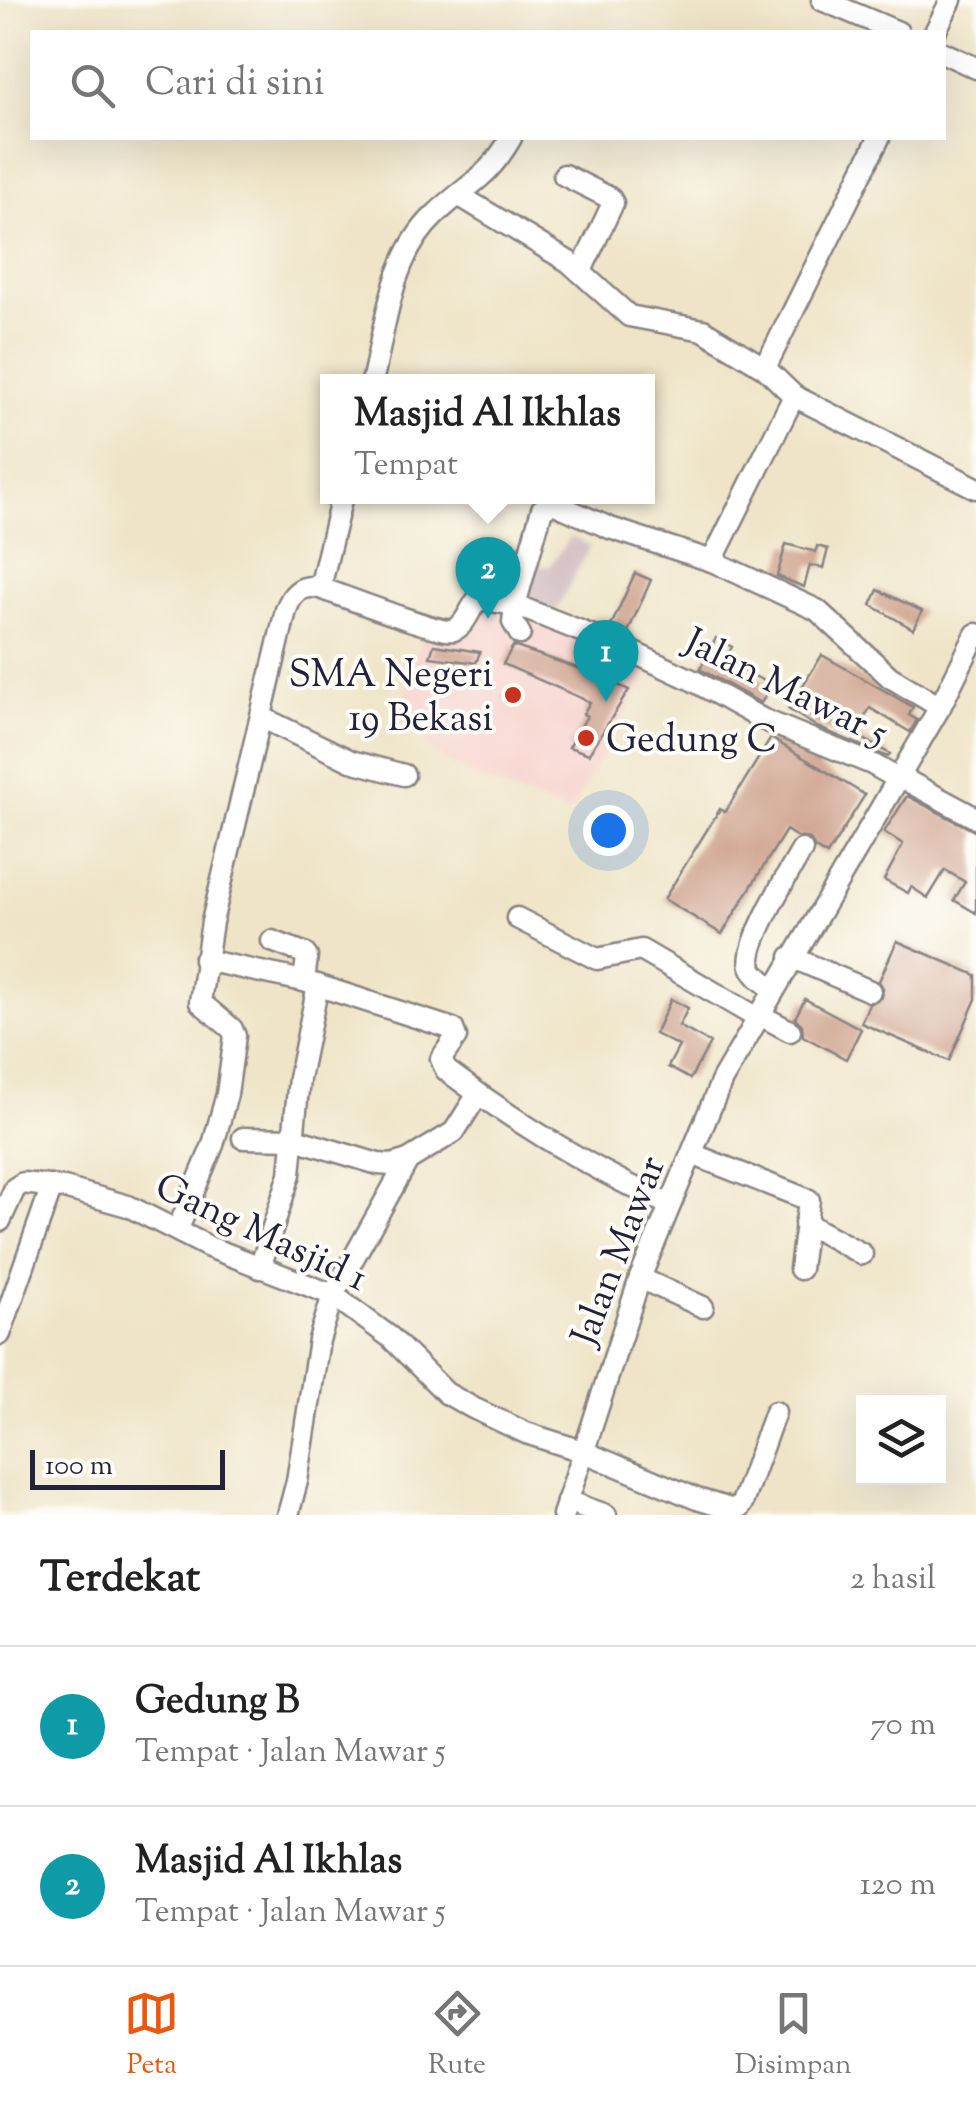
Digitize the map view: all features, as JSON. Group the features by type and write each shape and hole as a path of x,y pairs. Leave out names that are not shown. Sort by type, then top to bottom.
{"street":[{"path":"822,0 893,30"},
{"path":"936,30 951,0"},
{"path":"946,53 976,68"},
{"path":"374,374 400,268 416,238 434,216 488,173 510,140"},
{"path":"765,368 878,140"},
{"path":"564,175 610,198 612,204 581,272"},
{"path":"460,196 549,248 630,316 703,330 765,368 794,396 976,488"},
{"path":"712,561 794,396"},
{"path":"178,1229 213,1145 227,1094 235,1036 200,1002 204,960 290,598 310,586 320,588 340,504"},
{"path":"520,634 513,622 515,605 542,510 548,504"},
{"path":"551,504 610,528 712,561 817,610 890,677 940,707"},
{"name":"Jalan Mawar 5","path":"320,588 447,631 460,626 478,599 515,605 589,641 694,681 779,728 872,764 976,818"},
{"name":"Jalan Mawar","path":"565,1508 640,1278 722,1080 940,707 975,639"},
{"path":"263,718 351,761 404,775"},
{"path":"773,989 752,970 752,950 769,908 802,850"},
{"path":"517,918 598,959 641,950 790,1031"},
{"path":"260,1268 290,1174 311,983 304,953 272,942"},
{"path":"791,957 870,991"},
{"path":"204,960 311,983 453,1029 456,1037 441,1059 441,1066 563,1150 670,1205"},
{"path":"243,1138 295,1139 391,1165 408,1160 454,1132 478,1094"},
{"path":"692,1154 804,1197 810,1203 800,1269"},
{"path":"288,1515 319,1340 332,1295 408,1160"},
{"path":"0,1222 17,1186 52,1186 0,1334"},
{"name":"Gang Masjid 1","path":"52,1186 128,1206 209,1247 332,1295 390,1337 446,1393 526,1433 582,1450 714,1510"},
{"path":"805,1223 862,1254"},
{"path":"640,1278 703,1307"},
{"path":"714,1510 738,1508 742,1503 774,1412"},
{"path":"565,1508 606,1515"}],"shaded area":[{"path":"571,536 590,546 552,618 520,607 530,558 549,567"},
{"path":"483,608 589,641 650,669 569,813 474,777 432,752 420,732 398,716 423,633 467,636"}],"building":[{"path":"786,544 816,552 817,546 828,549 823,568 810,565 804,587 777,576"},
{"path":"635,573 651,580 627,634 610,628"},
{"path":"878,590 922,611 913,629 871,605"},
{"path":"716,638 732,647 724,661 772,685 761,703 700,669"},
{"path":"434,645 480,652 476,663 430,657"},
{"path":"513,646 629,690 589,754 569,747 587,716 583,714 590,702 503,664"},
{"path":"822,655 913,707 909,715 917,720 910,732 870,708 855,734 890,754 888,757 817,727 788,709"},
{"path":"771,738 865,795 827,855 815,848 810,839 786,830 722,934 664,899 720,809 725,812"},
{"path":"907,796 976,832 976,913 954,900 965,882 945,870 928,898 911,887 908,893 884,880 903,844 884,832"},
{"path":"897,941 976,975 976,999 949,1061 861,1023 869,1004 882,997 879,981"},
{"path":"671,999 688,1008 679,1026 710,1043 690,1079 668,1067 679,1046 655,1034"},
{"path":"805,999 861,1029 846,1059 803,1036 802,1025 795,1018"}],"place":[{"name":"Masjid Al Ikhlas","path":"488,619"},
{"name":"SMA Negeri 19 Bekasi","path":"513,695"},
{"name":"Gedung B","path":"606,702"},
{"name":"Gedung C","path":"586,738"}]}
